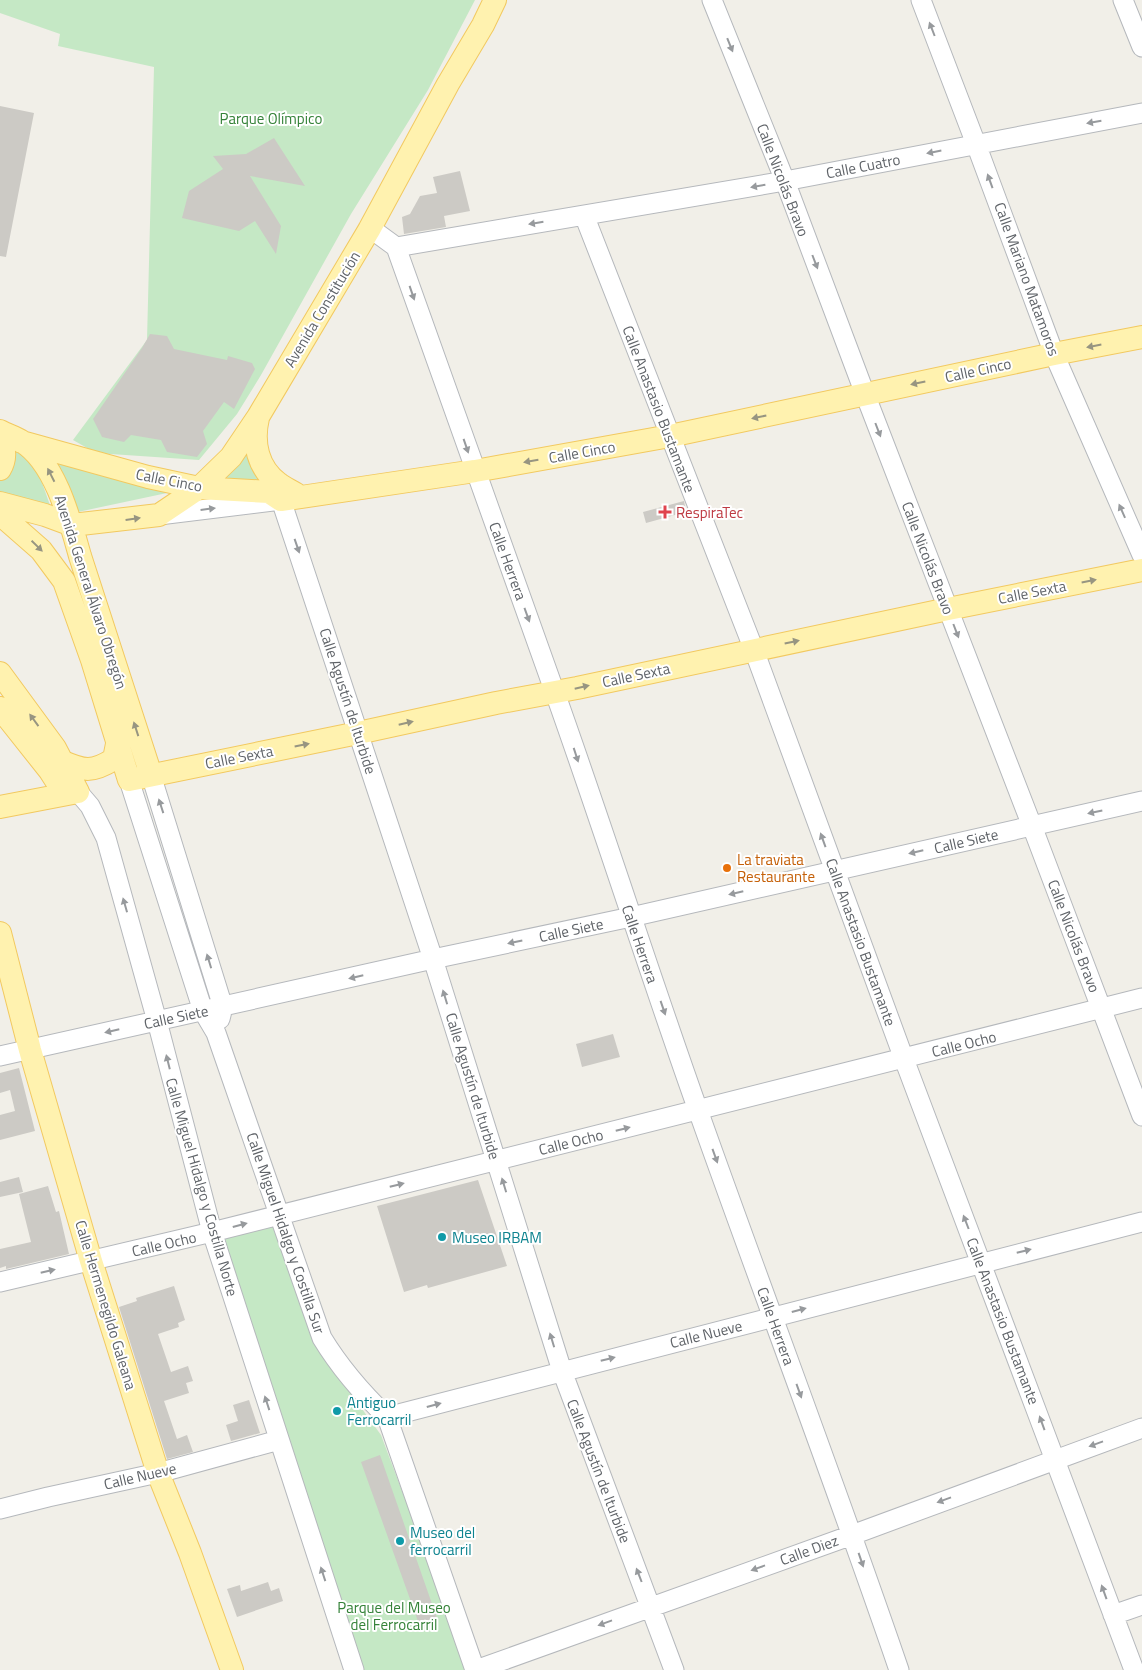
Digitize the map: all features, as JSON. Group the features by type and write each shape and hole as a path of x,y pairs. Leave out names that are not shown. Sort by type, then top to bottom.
{"main road":[{"name":"Avenida Constitución","path":"83,525 160,515 200,488 231,457 258,417 370,228 495,0"},
{"name":"Calle Cinco","path":"22,442 134,474 200,488 286,493 475,471 670,436 1142,337"},
{"path":"258,417 255,440 261,464 286,493"},
{"name":"Avenida General Álvaro Obregón","path":"0,432 22,442 37,455 50,471 83,525 80,556 102,658 117,744 140,777"},
{"path":"0,438 3,444 4,455 0,469"},
{"path":"0,503 83,525"},
{"name":"Avenida General Álvaro Obregón","path":"0,514 41,550 64,581 102,658 140,777"},
{"name":"Calle Sexta","path":"140,777 1142,570"},
{"path":"0,673 55,748 61,761 69,793"},
{"path":"0,708 57,782 69,793"},
{"path":"61,761 77,768 94,770 114,759 117,744"},
{"path":"0,807 69,793"},
{"name":"Calle Hermenegildo Galeana","path":"0,933 30,1050 91,1261 158,1473 190,1552 232,1670"}],"street":[{"name":"Calle Nicolás Bravo","path":"712,0 785,181 864,394 1032,826 1142,1116"},
{"name":"Calle Mariano Matamoros","path":"921,0 1054,354 1142,555"},
{"path":"1124,0 1142,47"},
{"name":"Calle Cuatro","path":"396,247 785,181 1142,113"},
{"name":"Calle Anastasio Bustamante","path":"584,215 754,650 904,1059 1134,1670"},
{"path":"370,228 396,247"},
{"name":"Calle Herrera","path":"396,247 555,692 698,1110 899,1670"},
{"path":"160,515 286,493"},
{"name":"Calle Agustín de Iturbide","path":"286,493 358,733 433,959 562,1371 674,1670"},
{"path":"140,777 194,913 223,1007 216,1033"},
{"name":"Calle Miguel Hidalgo y Costilla Sur","path":"140,777 175,920 203,1011 216,1033 322,1338 328,1349 371,1402 387,1417 475,1670"},
{"name":"Calle Miguel Hidalgo y Costilla Norte","path":"69,793 90,806 106,838 157,1021 212,1232 354,1670"},
{"name":"Calle Siete","path":"0,1056 433,959 631,917 1142,801"},
{"path":"175,920 194,913"},
{"name":"Calle Ocho","path":"0,1282 212,1232 1142,998"},
{"name":"Calle Nueve","path":"387,1417 1142,1222"},
{"name":"Calle Diez","path":"475,1670 852,1535 1142,1428"},
{"name":"Calle Nueve","path":"0,1509 158,1473 279,1440"},
{"path":"1113,1615 1142,1605"}],"green space":[{"name":"Parque Olímpico","path":"0,0 475,0 428,90 351,214 261,375 237,414 199,460 96,453 73,440 147,340 154,67 58,46 60,34 0,13"},
{"path":"10,447 20,453 38,471 52,511 0,492 0,477"},
{"path":"248,447 267,487 212,483"},
{"path":"48,458 167,493 73,513"},
{"name":"Parque del Museo del Ferrocarril","path":"272,1225 316,1344 381,1435 469,1670 359,1670 214,1233"}],"building":[{"path":"0,106 34,113 6,257 0,256"},
{"path":"274,138 305,186 250,176 281,226 276,254 255,221 239,231 182,218 189,191 223,169 213,156 246,154"},
{"path":"460,171 470,211 444,216 446,227 404,234 402,217 410,214 420,196 437,193 433,177"},
{"path":"150,334 167,336 174,349 227,360 228,356 252,363 255,369 234,409 224,402 203,431 207,444 197,457 167,452 161,440 131,435 124,442 102,437 93,419"},
{"name":"RespiraTec","path":"684,501 686,512 646,523 643,512"},
{"path":"613,1034 620,1057 582,1067 576,1044"},
{"path":"19,1068 35,1131 0,1140 0,1115 15,1111 10,1090 0,1093 0,1073"},
{"path":"19,1177 23,1192 0,1197 0,1182"},
{"path":"478,1180 507,1266 428,1288 427,1285 404,1292 377,1206"},
{"path":"48,1186 56,1212 59,1211 69,1254 6,1269 6,1266 0,1268 0,1249 31,1242 19,1194"},
{"path":"174,1286 185,1320 178,1323 179,1327 158,1334 171,1372 188,1366 193,1381 186,1383 189,1393 164,1401 177,1439 187,1435 193,1452 167,1459 119,1307 137,1301 136,1298"},
{"path":"249,1400 260,1433 231,1441 226,1425 238,1421 233,1405"},
{"name":"Museo del ferrocarril","path":"380,1455 438,1621 420,1627 361,1462"},
{"path":"268,1582 271,1591 279,1588 283,1601 237,1617 227,1589 240,1585 241,1591"}],"place":[{"name":"RespiraTec","path":"665,512"},
{"name":"La traviata Restaurante","path":"727,868"},
{"name":"Museo IRBAM","path":"442,1237"},
{"name":"Antiguo Ferrocarril","path":"337,1411"},
{"name":"Museo del ferrocarril","path":"400,1541"}]}
